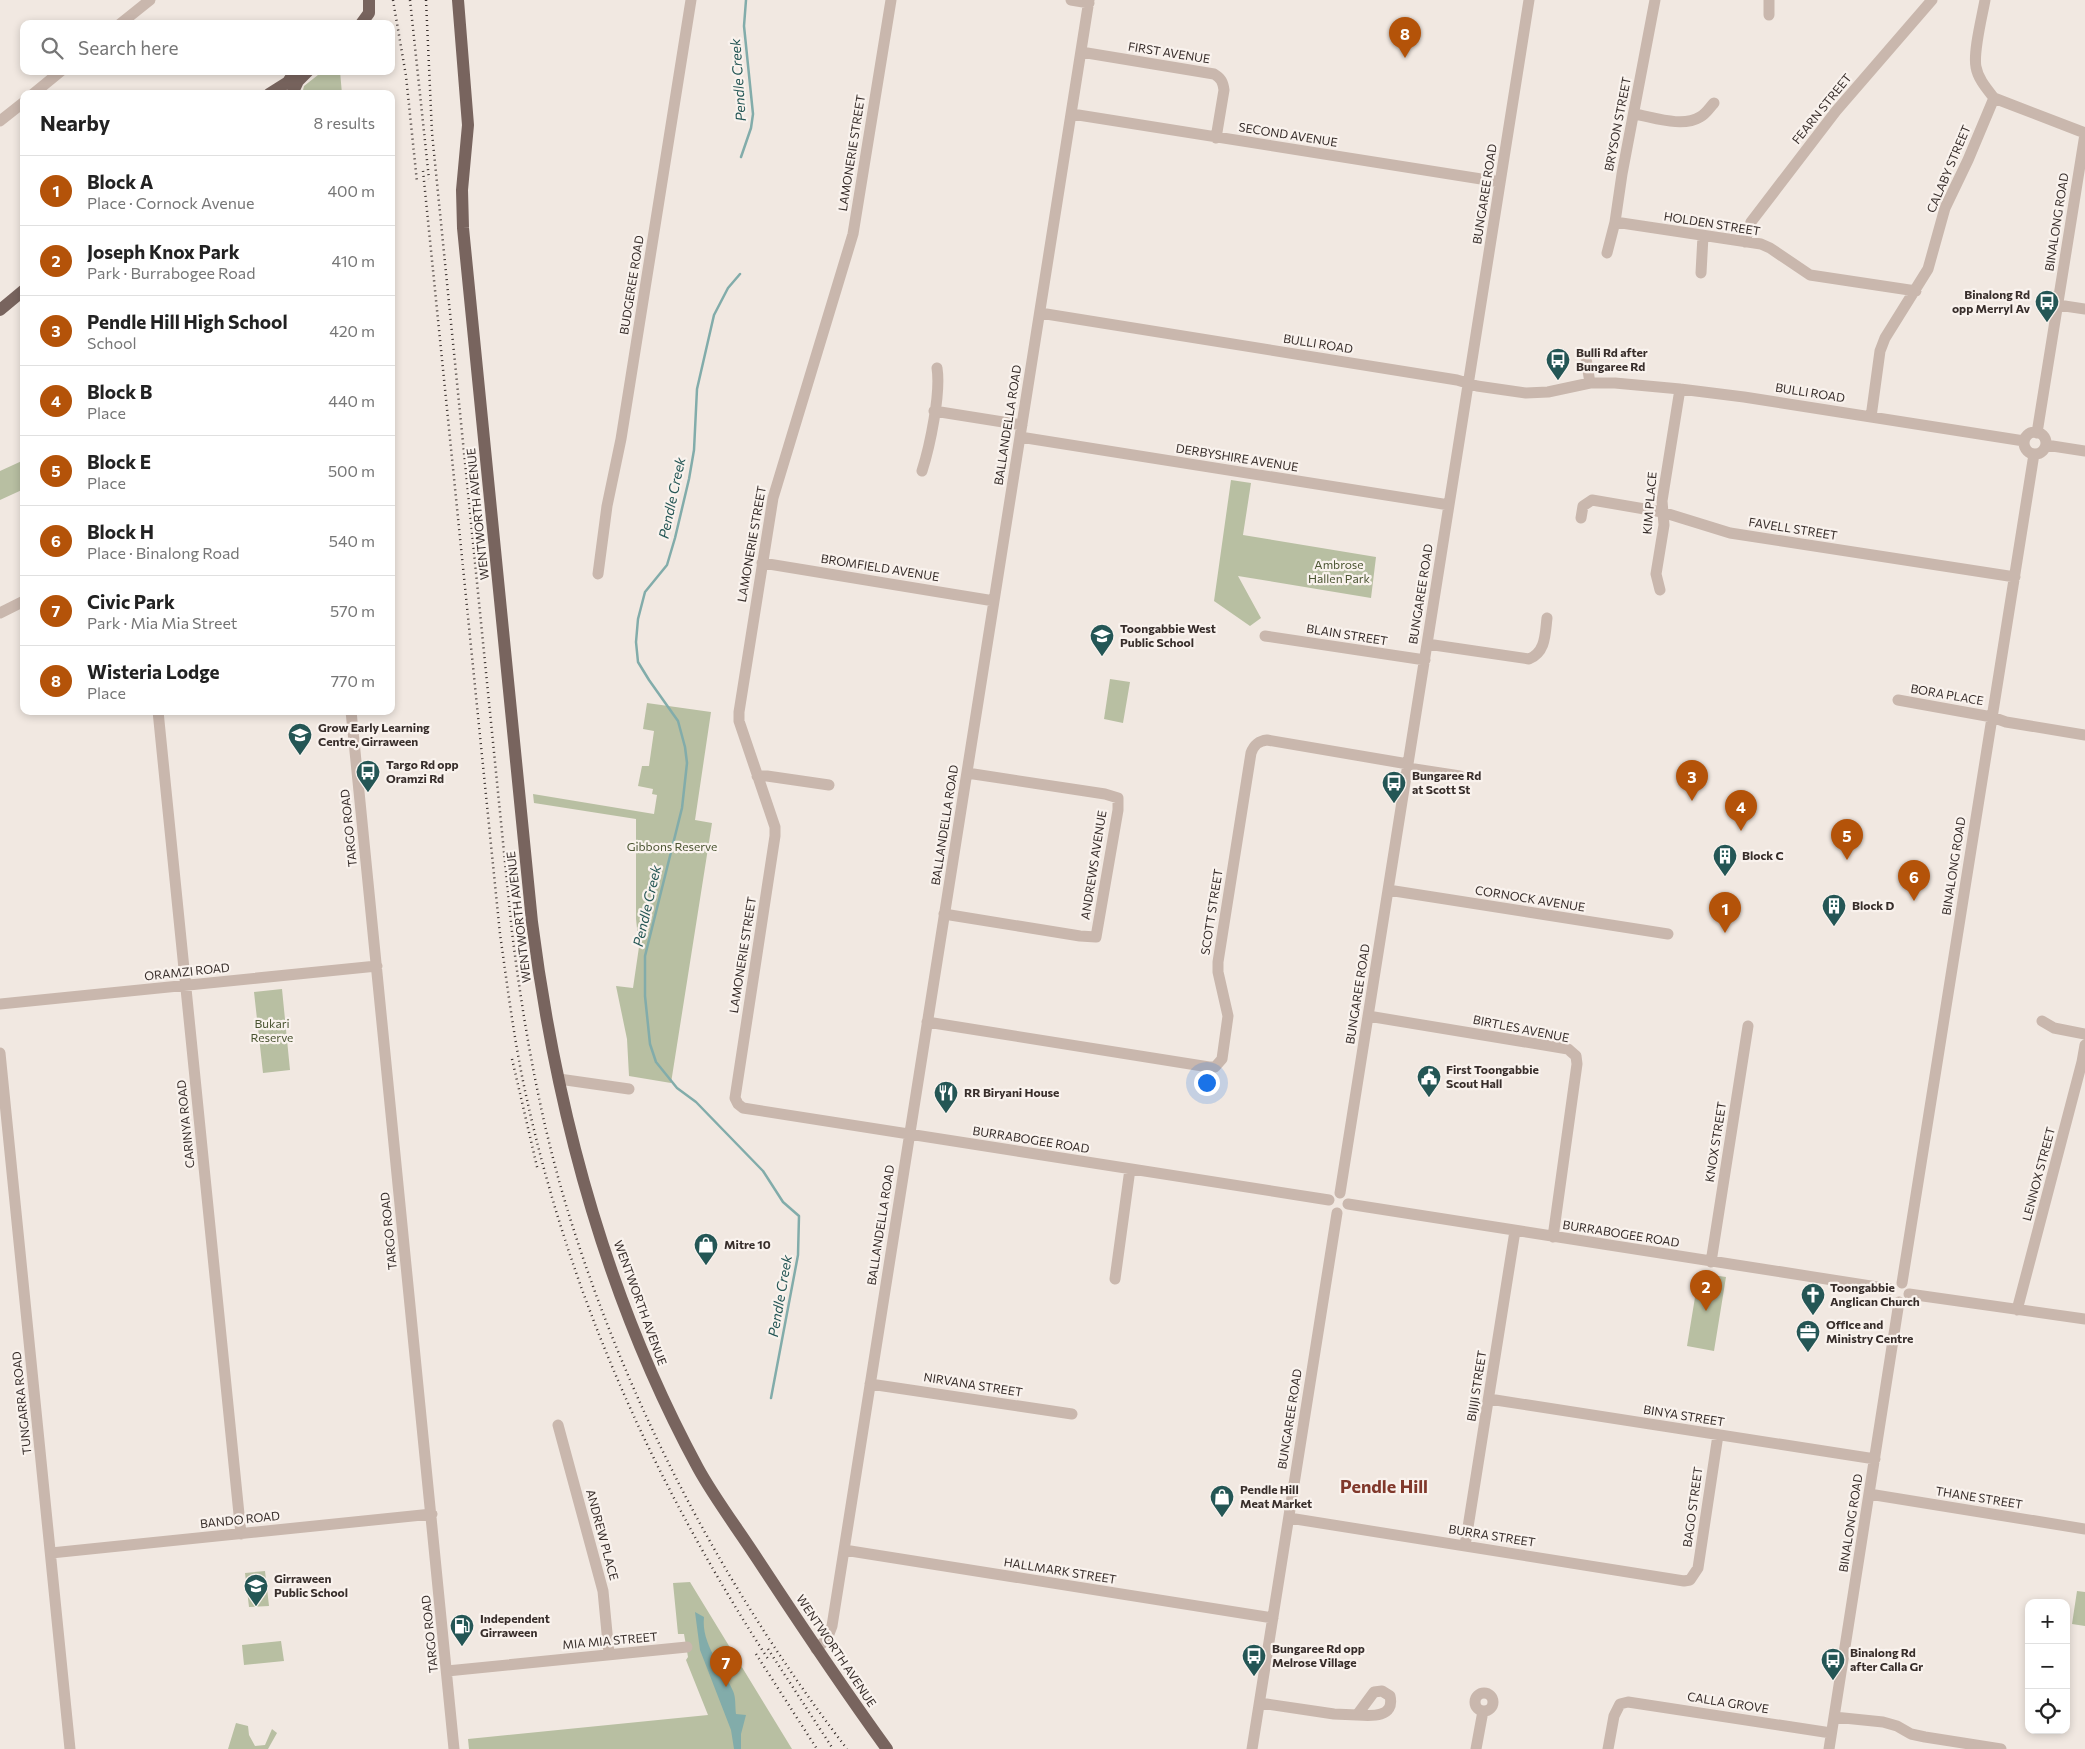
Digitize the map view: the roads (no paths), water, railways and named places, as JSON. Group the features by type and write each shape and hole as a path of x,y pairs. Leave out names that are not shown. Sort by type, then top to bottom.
{"main road":[{"path":"364,20 370,7 370,0"},
{"name":"WENTWORTH AVENUE","path":"458,0 468,125 462,190 463,228 532,922 541,984 573,1140 630,1320 655,1382 699,1470 816,1648 887,1749"},
{"path":"286,90 293,75"},
{"path":"287,90 304,75"},
{"path":"0,310 20,293"}],"street":[{"path":"125,20 150,0"},
{"name":"BUDGEREE ROAD","path":"598,574 607,506 622,439 691,0"},
{"name":"LAMONERIE STREET","path":"735,1098 775,836 775,827 739,721 739,712 773,498 853,234 891,0"},
{"path":"1071,0 1089,1"},
{"name":"BUNGAREE ROAD","path":"1340,1192 1529,0"},
{"name":"BRYSON STREET","path":"1607,253 1615,222 1655,0"},
{"path":"1769,0 1769,15"},
{"name":"FEARN STREET","path":"1746,242 1751,222 1836,111 1932,0"},
{"path":"1985,0 1975,58 1979,76 1994,98 2085,133"},
{"name":"BALLANDELLA ROAD","path":"816,1648 827,1639 831,1631 1089,1"},
{"name":"FIRST AVENUE","path":"1082,52 1214,74 1220,77 1224,90 1216,138"},
{"path":"38,90 57,75"},
{"name":"CALABY STREET","path":"1871,417 1880,351 1885,338 1916,290 1932,258 1945,208 1994,98"},
{"path":"1634,114 1676,121 1691,121 1702,116 1714,103"},
{"path":"0,121 20,105"},
{"name":"SECOND AVENUE","path":"1072,114 1500,182"},
{"name":"BINALONG ROAD","path":"2037,433 2085,133"},
{"name":"HOLDEN STREET","path":"1615,222 1761,244 1810,275 1916,290"},
{"path":"1701,273 1703,236"},
{"path":"2058,305 2085,309"},
{"name":"BULLI ROAD","path":"1040,314 1526,393 1548,392 1590,383 1615,383 1680,389 1744,397 2024,441"},
{"path":"1586,358 1590,383"},
{"path":"922,471 928,454 939,379 937,368"},
{"name":"KIM PLACE","path":"1660,590 1656,574 1664,525 1662,501 1680,389"},
{"path":"934,411 1022,425"},
{"path":"2030,433 2037,433 2043,436 2046,445 2041,452 2034,454 2025,448 2024,441 2030,433"},
{"name":"DERBYSHIRE AVENUE","path":"1020,437 1449,505"},
{"path":"2046,445 2085,451"},
{"name":"BINALONG ROAD","path":"1902,1282 2034,454"},
{"name":"FAVELL STREET","path":"1581,518 1583,506 1592,500 1662,512 1730,533 2015,577"},
{"name":"BROMFIELD AVENUE","path":"762,563 994,601"},
{"path":"0,613 20,602"},
{"path":"1428,644 1529,659 1542,649 1548,618"},
{"name":"BLAIN STREET","path":"1265,636 1425,660"},
{"name":"BORA PLACE","path":"1898,700 1992,717 2006,722 2085,735"},
{"name":"CARINYA ROAD","path":"158,715 241,1534"},
{"name":"TARGO ROAD","path":"351,715 454,1749"},
{"name":"SCOTT STREET","path":"928,1022 1215,1067 1222,1058 1228,1016 1218,972 1218,962 1251,753 1254,747 1258,742 1267,740 1408,766"},
{"path":"1408,766 1460,776"},
{"name":"ANDREWS AVENUE","path":"944,914 1096,937 1113,838 1118,798 1105,794 967,773"},
{"path":"757,776 829,785"},
{"name":"CORNOCK AVENUE","path":"1388,890 1668,934"},
{"name":"ORAMZI ROAD","path":"0,1004 377,966"},
{"name":"BIRTLES AVENUE","path":"1368,1016 1568,1049 1576,1056 1577,1064 1553,1237"},
{"path":"2042,1021 2054,1028 2085,1034"},
{"name":"KNOX STREET","path":"1711,1262 1748,1026"},
{"name":"LENNOX STREET","path":"2017,1310 2084,1062 2085,1045"},
{"name":"TUNGARRA ROAD","path":"0,1053 70,1749"},
{"path":"559,1079 629,1089"},
{"name":"BURRABOGEE ROAD","path":"735,1098 743,1108 1329,1200"},
{"path":"1115,1279 1130,1169"},
{"path":"1340,1192 1346,1197 1348,1204 1345,1209 1337,1213 1330,1209 1329,1200 1333,1194 1340,1192"},
{"name":"BURRABOGEE ROAD","path":"1348,1204 1890,1289"},
{"name":"BUNGAREE ROAD","path":"1252,1749 1337,1213"},
{"name":"BIJIJI STREET","path":"1465,1546 1515,1231"},
{"path":"1902,1282 1908,1287 1909,1294 1907,1299 1899,1302 1892,1298 1890,1289 1896,1283 1902,1282"},
{"path":"1909,1294 2085,1319"},
{"name":"BINALONG ROAD","path":"1829,1749 1899,1302"},
{"name":"NIRVANA STREET","path":"870,1384 1072,1414"},
{"name":"BINYA STREET","path":"1489,1399 1875,1460"},
{"name":"ANDREW PLACE","path":"558,1425 603,1591 610,1654"},
{"name":"BAGO STREET","path":"1690,1580 1698,1568 1718,1435"},
{"name":"THANE STREET","path":"1869,1494 2085,1529"},
{"name":"BANDO ROAD","path":"51,1553 432,1514"},
{"name":"BURRA STREET","path":"1289,1518 1684,1581 1690,1580"},
{"name":"HALLMARK STREET","path":"844,1550 1273,1618"},
{"name":"MIA MIA STREET","path":"447,1671 687,1648"},
{"name":"CALLA GROVE","path":"1608,1749 1614,1716 1620,1704 1634,1702 1831,1734"},
{"path":"1260,1703 1334,1714 1357,1715"},
{"path":"1476,1749 1483,1711"},
{"path":"1834,1717 1883,1722 1897,1726 1911,1734 2001,1749"}],"water":[{"path":"695,1612 704,1617 704,1627 709,1646 734,1693 736,1714 746,1715 741,1734 741,1749 734,1749 731,1730 700,1650"}],"waterway":[{"name":"Pendle Creek","path":"741,157 751,128 753,114 744,26 746,0"},
{"name":"Pendle Creek","path":"740,274 728,288 714,315 697,389 694,450 675,538 667,565 645,592 638,619 636,642 638,662 678,721 687,763 682,808 645,956 645,996 650,1044 656,1062 677,1088 696,1102 763,1171 783,1202 799,1216 798,1255 771,1398"}],"railway":[{"path":"393,0 406,76 417,182"},
{"path":"410,0 429,179"},
{"path":"426,0 432,133 512,932 528,1041 550,1148 570,1218 621,1360 685,1496 761,1626 847,1749"},
{"path":"423,171 500,934 523,1081 541,1159 589,1309 651,1453 726,1591 768,1659"},
{"path":"512,1059 538,1171"},
{"path":"768,1649 833,1749"},
{"path":"756,1654 817,1749"}],"place":[{"name":"Wisteria Lodge","path":"1405,58"},
{"name":"Binalong Rd opp Merryl Av","path":"2047,323"},
{"name":"Bulli Rd after Bungaree Rd","path":"1558,381"},
{"name":"Toongabbie West Public School","path":"1102,657"},
{"name":"Grow Early Learning Centre, Girraween","path":"300,756"},
{"name":"Targo Rd opp Oramzi Rd","path":"368,793"},
{"name":"Pendle Hill High School","path":"1692,801"},
{"name":"Bungaree Rd at Scott St","path":"1394,804"},
{"name":"Block B","path":"1741,831"},
{"name":"Block E","path":"1847,860"},
{"name":"Block C","path":"1725,877"},
{"name":"Block H","path":"1914,901"},
{"name":"Block D","path":"1834,927"},
{"name":"Block A","path":"1725,933"},
{"name":"First Toongabbie Scout Hall","path":"1429,1098"},
{"name":"RR Biryani House","path":"946,1114"},
{"name":"Mitre 10","path":"706,1266"},
{"name":"Joseph Knox Park","path":"1706,1311"},
{"name":"Toongabbie Anglican Church","path":"1813,1316"},
{"name":"Office and Ministry Centre","path":"1808,1353"},
{"name":"Pendle Hill Meat Market","path":"1222,1518"},
{"name":"Girraween Public School","path":"256,1607"},
{"name":"Independent Girraween","path":"462,1647"},
{"name":"Bungaree Rd opp Melrose Village","path":"1254,1677"},
{"name":"Binalong Rd after Calla Gr","path":"1833,1681"},
{"name":"Civic Park","path":"726,1687"}],"district":[{"name":"Pendle Hill","path":"1384,1487"}],"park label":[{"name":"Ambrose Hallen Park","path":"1339,572"},
{"name":"Gibbons Reserve","path":"672,847"},
{"name":"Bukari Reserve","path":"272,1031"}]}
